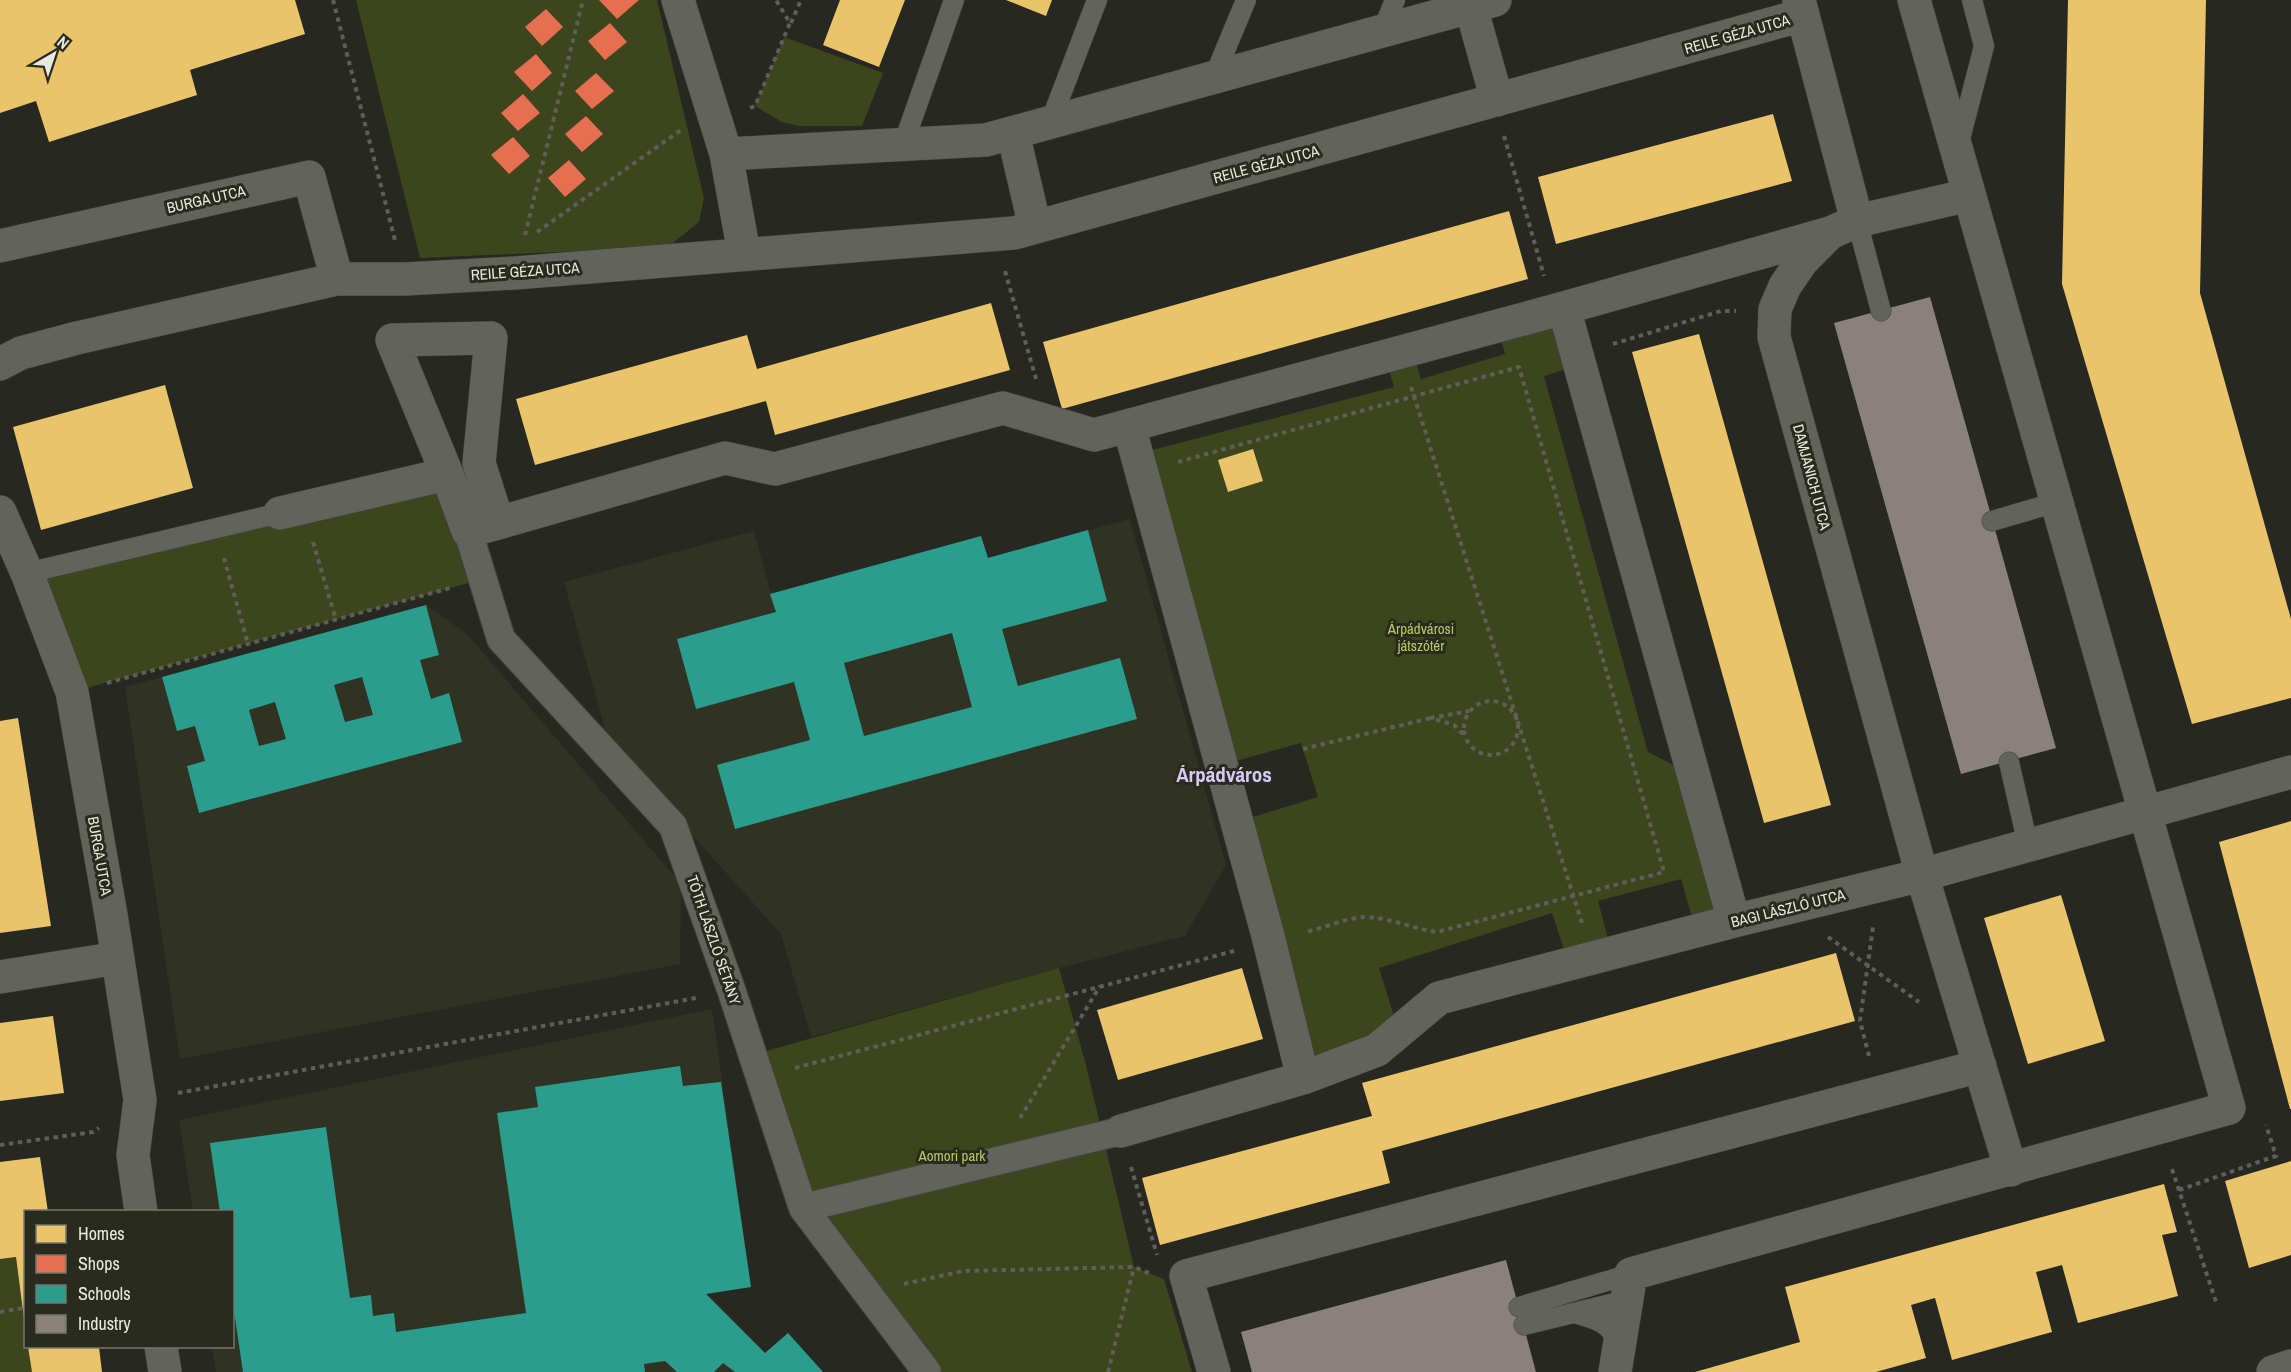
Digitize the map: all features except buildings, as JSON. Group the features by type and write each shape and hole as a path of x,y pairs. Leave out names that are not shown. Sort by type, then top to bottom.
{"street":[{"path":"678,0 726,154 744,254"},
{"path":"1617,1359 1629,1287 2011,1170 2229,1108 1914,0"},
{"path":"726,154 986,140 1483,3 1499,113"},
{"name":"REILE GÉZA UTCA","path":"10,358 77,338 337,279 405,279 515,273 1014,233 1499,113 1801,8"},
{"path":"1801,8 1844,227"},
{"path":"1013,133 1035,227"},
{"name":"BURGA UTCA","path":"0,246 309,177 337,279"},
{"path":"483,527 725,458 775,469 1003,408 1094,435 1559,309 1844,227 1969,195"},
{"name":"DAMJANICH UTCA","path":"1844,227 1802,261 1785,286 1775,309 1774,336 1922,875 2011,1170"},
{"path":"1559,309 1577,354 1734,921"},
{"path":"491,338 479,463 483,527 447,474 392,340 491,338"},
{"path":"1129,426 1269,942 1303,1078"},
{"path":"291,510 447,474"},
{"name":"BURGA UTCA","path":"0,512 27,573 72,693 140,1100 133,1155 141,1210"},
{"name":"TÓTH LÁSZLÓ SÉTÁNY","path":"483,527 483,579 501,639 674,826 732,992 803,1208 927,1372"},
{"name":"BAGI LÁSZLÓ UTCA","path":"1121,1131 1303,1078 1377,1050 1439,998 1734,921 1922,875 2291,772"},
{"path":"0,977 118,958"},
{"path":"1214,1372 1186,1276 1980,1066"},
{"path":"803,1208 1121,1131"},
{"path":"161,1348 165,1372"},
{"path":"2273,1372 2291,1366"}],"lane":[{"path":"903,145 954,0"},
{"path":"1050,123 1097,0"},
{"path":"1214,78 1246,0"},
{"path":"1382,32 1395,0"},
{"path":"1957,152 1984,45 1972,0"},
{"path":"1844,227 1881,311"},
{"path":"1992,520 2057,502"},
{"path":"27,573 291,510"},
{"path":"2009,762 2028,845"},
{"path":"1574,1313 1629,1287"},
{"path":"1617,1359 1613,1332 1602,1321 1574,1313 1521,1316 1629,1287"}],"path":[{"path":"333,0 405,279"},
{"path":"515,273 583,0"},
{"path":"790,23 801,0"},
{"path":"1499,113 1559,309"},
{"path":"1003,264 1048,421"},
{"path":"1577,354 1721,311 1741,311"},
{"path":"1399,353 1593,958"},
{"path":"760,1077 1363,917 1385,920 1417,930 1437,932 1664,872 1519,367 1142,472"},
{"path":"291,510 336,620"},
{"path":"216,528 248,644"},
{"path":"72,693 483,579"},
{"path":"1465,737 1464,728 1470,711 1477,705 1494,701 1510,709 1516,716"},
{"path":"1303,749 1431,718 1470,711"},
{"path":"1431,718 1454,725 1469,745 1485,755 1502,754 1515,741 1519,732 1518,723"},
{"path":"1873,923 1860,1021 1878,1093"},
{"path":"1824,935 1924,1006"},
{"path":"994,1162 1101,985"},
{"path":"140,1100 732,992"},
{"path":"2179,1190 2276,1156 2266,1125"},
{"path":"1121,1131 1157,1256"},
{"path":"0,1145 93,1132"},
{"path":"2172,1169 2216,1302"},
{"path":"868,1292 963,1271 1134,1267 1108,1372"},
{"path":"0,1312 23,1308"}],"shaded area":[{"path":"1130,519 1226,865 1185,936 1059,968 811,1037 781,934 609,743 564,582 754,531 771,594 981,536 988,558"},
{"path":"426,605 467,634 681,884 680,964 180,1059 125,687"},
{"path":"712,1009 751,1287 707,1294 765,1353 788,1333 823,1372 216,1372 212,1348 234,1348 234,1210 193,1210 179,1120"}],"green space":[{"path":"356,0 657,0 704,198 699,222 673,243 650,248 420,258"},
{"path":"784,37 883,73 862,126 799,126 782,122 755,106"},
{"name":"Árpádvárosi játszótér","path":"1564,308 1580,365 1544,376 1648,752 1693,775 1734,921 1696,931 1681,879 1598,901 1612,953 1569,965 1552,913 1379,968 1399,1032 1303,1078 1236,822 1318,797 1301,743 1221,765 1137,454 1394,387 1385,356 1412,349 1421,379 1505,354 1497,326"},
{"path":"447,474 483,579 72,692 27,573"},
{"name":"Aomori park","path":"1059,968 1086,1065 1134,1267 1164,1279 1192,1372 927,1372 803,1208 752,1055"},
{"path":"16,1257 24,1320 24,1348 28,1348 32,1372 0,1372 0,1259"}],"district":[{"name":"Árpádváros","path":"1224,774"}]}
